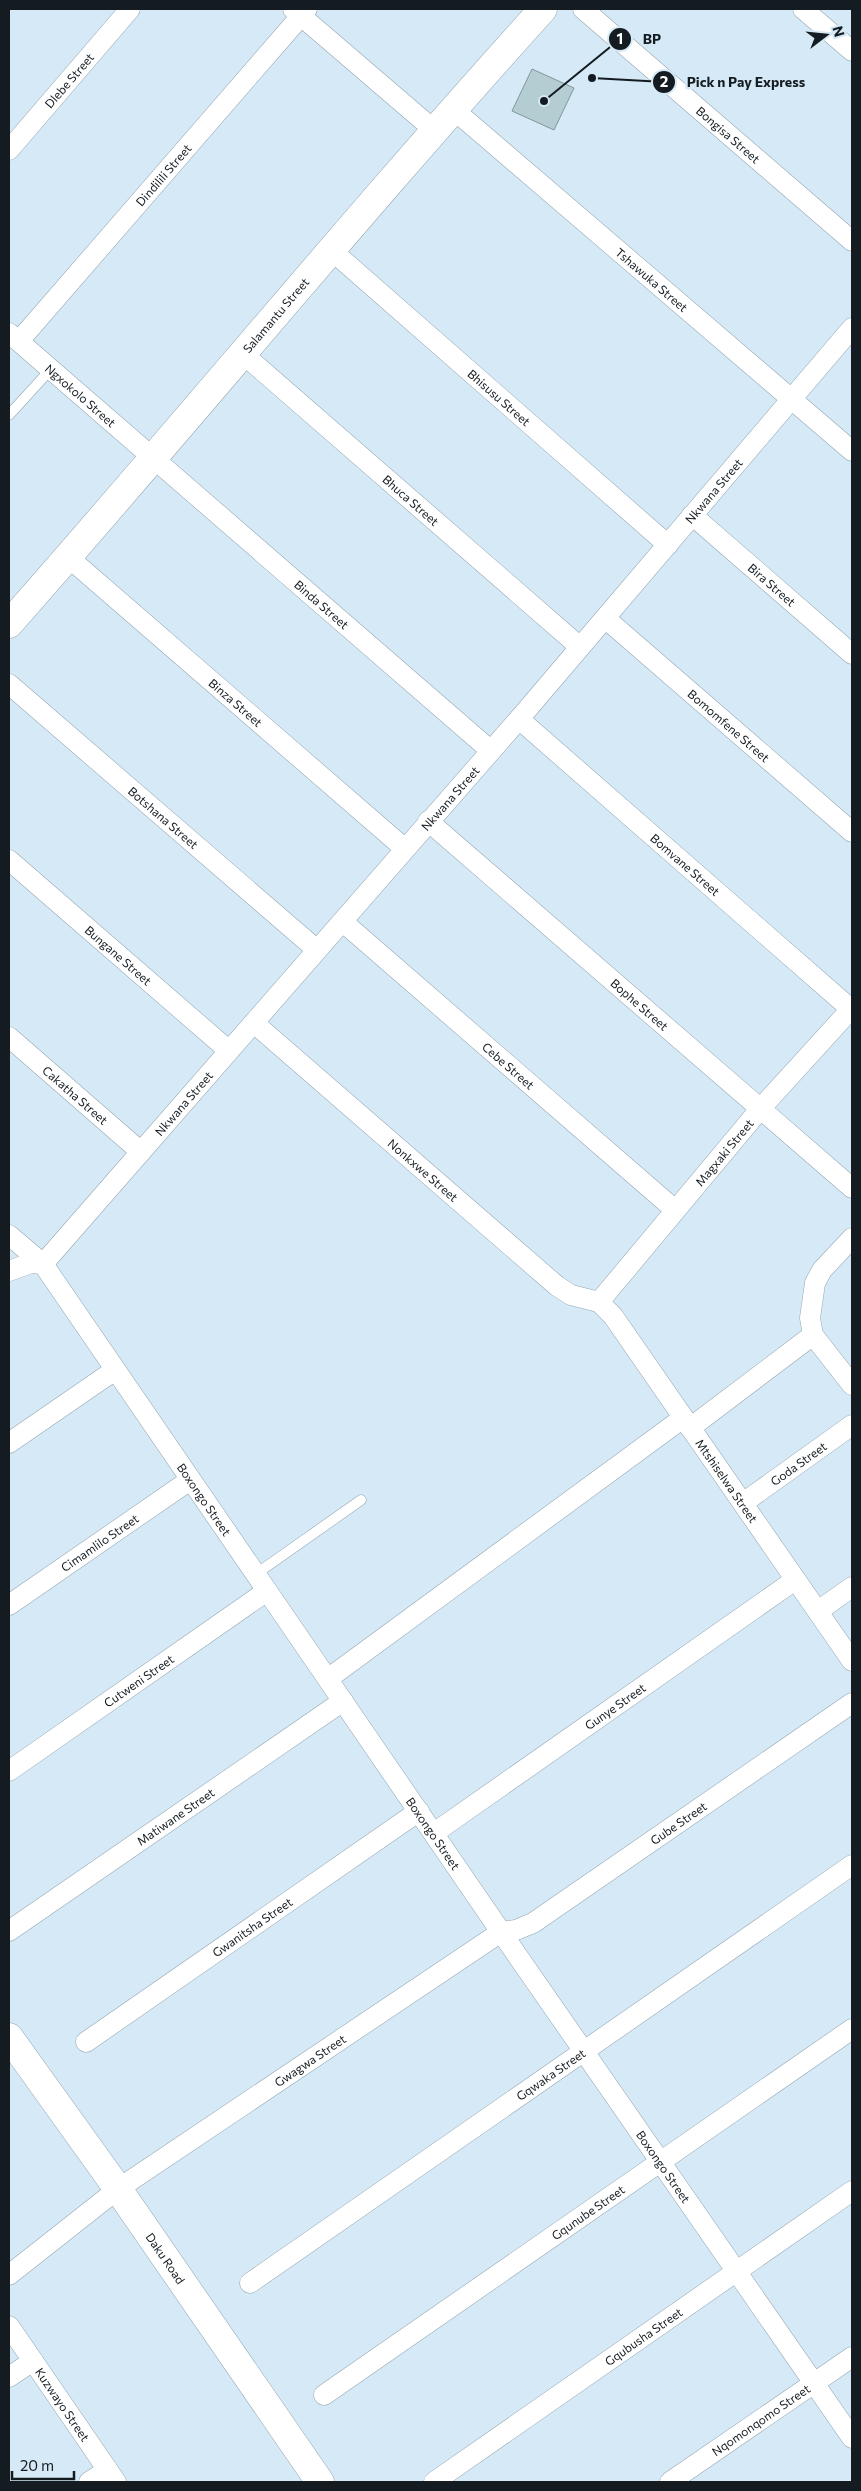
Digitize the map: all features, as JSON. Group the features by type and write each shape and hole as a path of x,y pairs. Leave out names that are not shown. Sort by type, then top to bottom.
{"street":[{"name":"Dlebe Street","path":"9,150 130,9"},
{"name":"Salamantu Street","path":"9,624 155,457 330,249 543,9"},
{"name":"Bongisa Street","path":"583,9 852,241"},
{"path":"803,9 852,51"},
{"path":"300,11 434,130"},
{"name":"Dindilili Street","path":"14,337 300,11"},
{"name":"Tshawuka Street","path":"453,109 852,451"},
{"name":"Bhisusu Street","path":"330,249 668,545"},
{"name":"Nkwana Street","path":"43,1264 518,719 793,400 852,328"},
{"name":"Ngxokolo Street","path":"14,337 155,457"},
{"name":"Bhuca Street","path":"242,353 580,647"},
{"name":"Binda Street","path":"155,457 490,750"},
{"name":"Bira Street","path":"692,515 852,654"},
{"name":"Binza Street","path":"68,556 404,848"},
{"name":"Bomomfene Street","path":"605,618 852,832"},
{"name":"Botshana Street","path":"9,684 317,950"},
{"name":"Bomvane Street","path":"518,719 852,1009"},
{"name":"Bophe Street","path":"428,821 852,1188"},
{"name":"Bungane Street","path":"9,860 228,1050"},
{"name":"Cebe Street","path":"342,922 674,1210"},
{"name":"Magxaki Street","path":"599,1302 761,1108 852,1009"},
{"name":"Nonkxwe Street","path":"254,1023 557,1286 571,1295 599,1302"},
{"name":"Cakatha Street","path":"9,1037 141,1152"},
{"name":"Boxongo Street","path":"9,1235 43,1264 501,1932 662,2161 813,2384 852,2438"},
{"path":"852,1238 822,1270 815,1283 810,1318 813,1335 852,1385"},
{"path":"9,1271 31,1263 43,1264"},
{"name":"Mtshiselwa Street","path":"599,1302 614,1316 852,1661"},
{"path":"328,1678 813,1335"},
{"path":"9,1443 115,1370"},
{"name":"Goda Street","path":"743,1503 852,1425"},
{"name":"Cimamlilo Street","path":"9,1605 190,1480"},
{"name":"Gunye Street","path":"434,1833 796,1580"},
{"path":"818,1611 852,1587"},
{"name":"Cutweni Street","path":"9,1771 267,1590"},
{"name":"Matiwane Street","path":"9,1931 343,1701"},
{"name":"Gube Street","path":"501,1932 516,1930 532,1923 852,1703"},
{"name":"Gwanitsha Street","path":"86,2042 419,1811"},
{"name":"Gqwaka Street","path":"250,2282 852,1865"},
{"name":"Gwagwa Street","path":"9,2275 118,2190 501,1932"},
{"name":"Gqunube Street","path":"324,2395 852,2028"},
{"name":"Daku Road","path":"9,2037 118,2190 320,2482"},
{"name":"Gqubusha Street","path":"434,2482 852,2191"},
{"name":"Kuzwayo Street","path":"9,2326 112,2476"},
{"name":"Nqomonqomo Street","path":"670,2482 852,2357"},
{"path":"9,2377 33,2361"},
{"path":"89,2482 112,2476"}],"lane":[{"path":"9,415 51,369"},
{"path":"256,1574 361,1500"}],"building":[{"path":"532,69 574,88 554,130 512,111"}],"place":[{"name":"Pick n Pay Express","path":"592,78"},
{"name":"BP","path":"544,101"}]}
